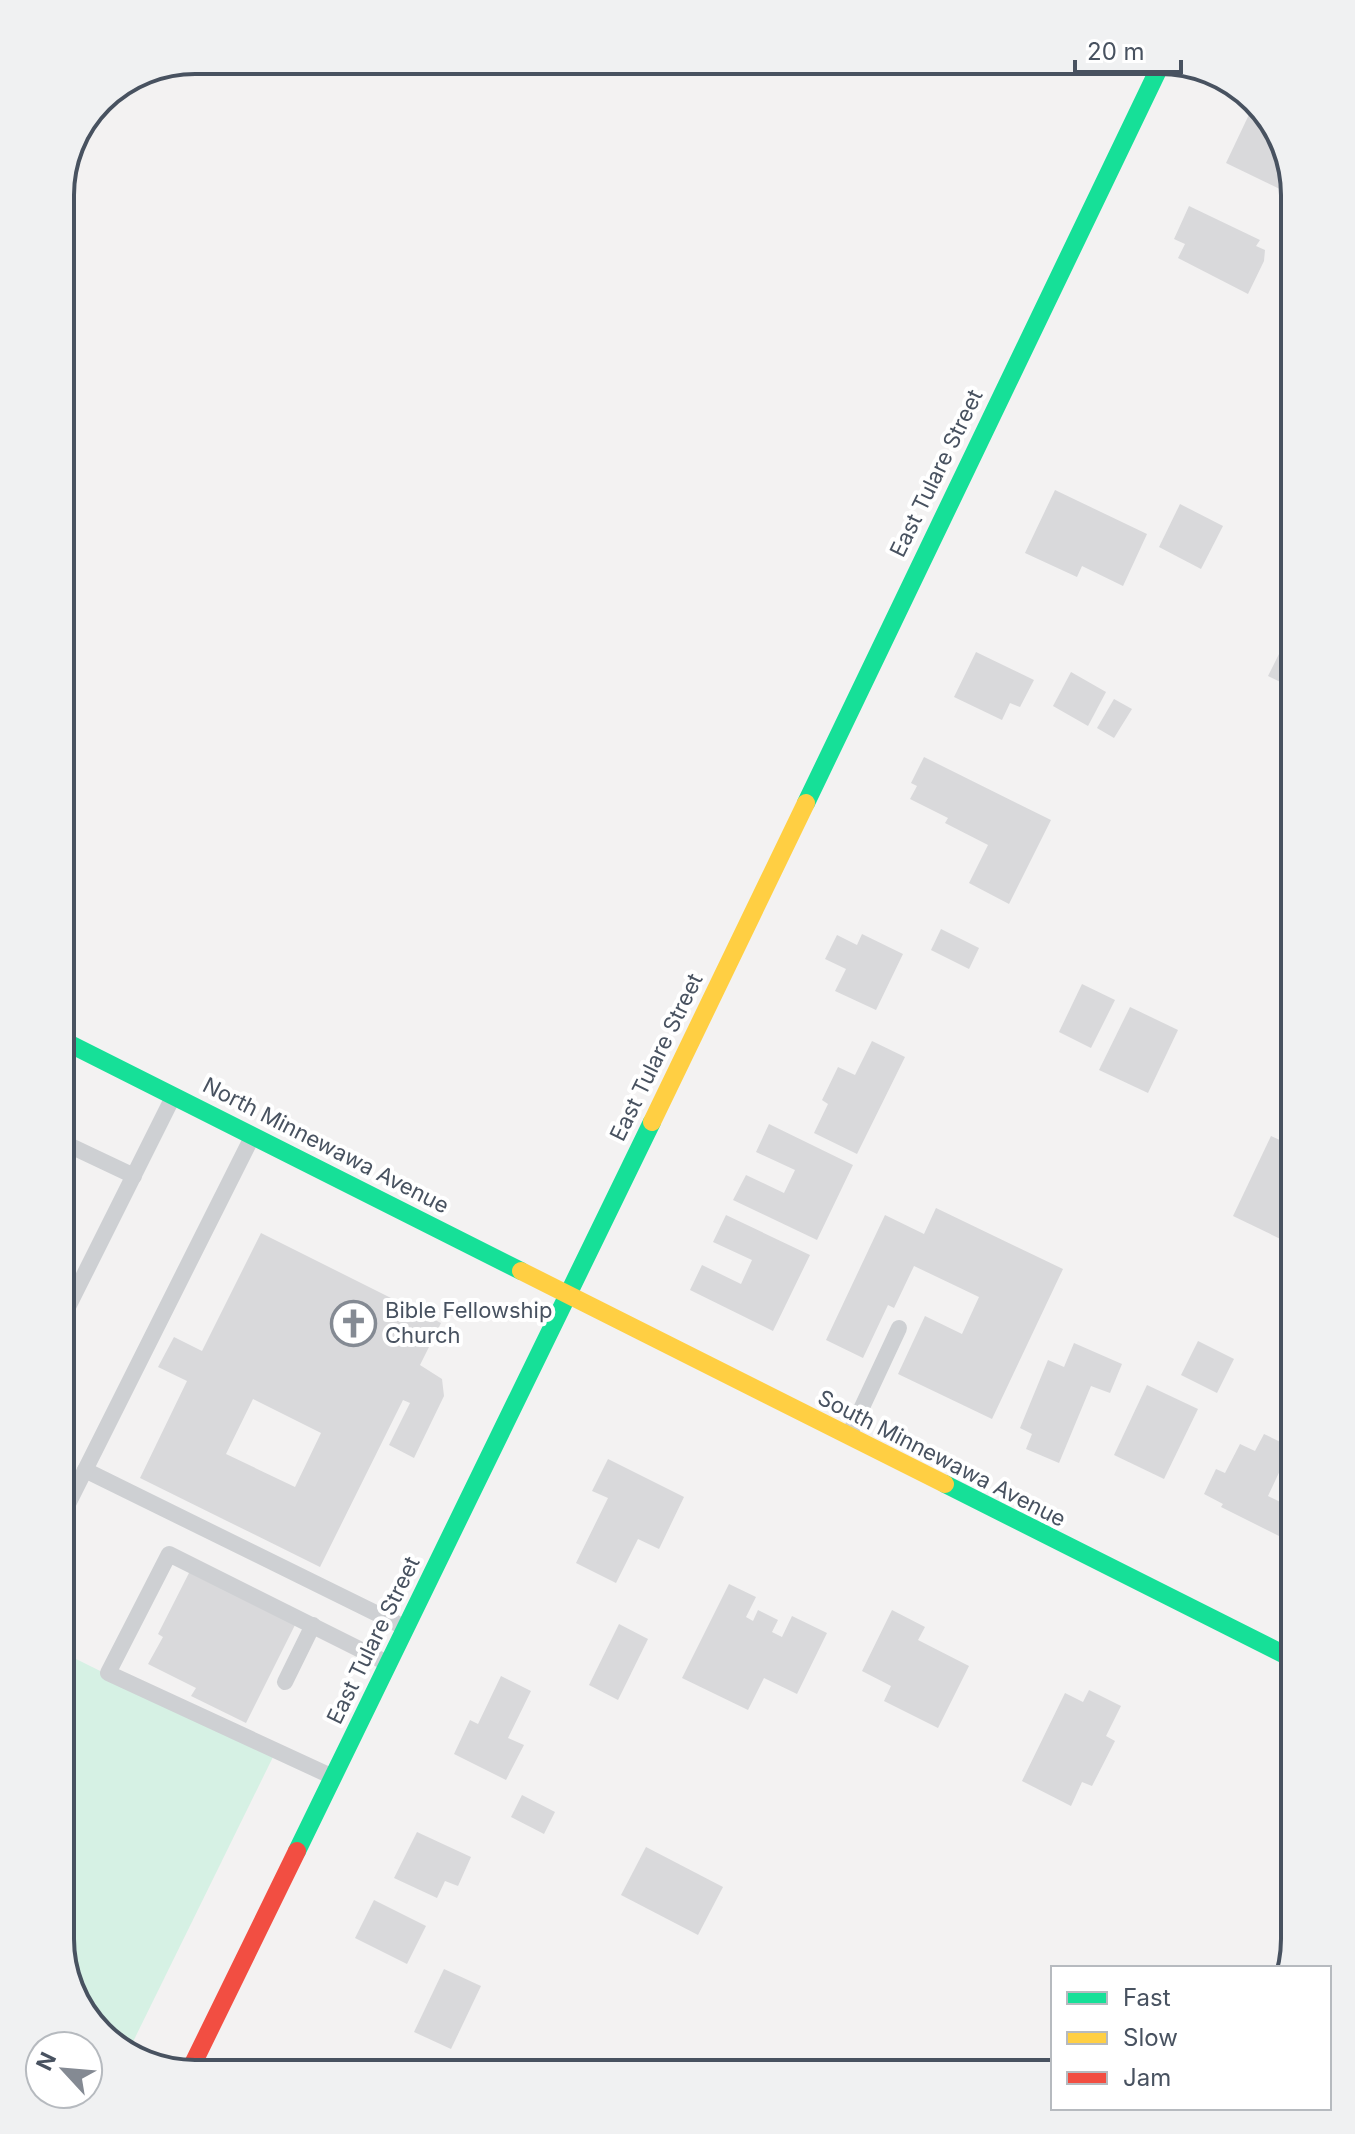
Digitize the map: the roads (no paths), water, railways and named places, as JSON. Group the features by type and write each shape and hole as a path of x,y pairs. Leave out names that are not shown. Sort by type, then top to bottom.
{"main road":[{"name":"East Tulare Street","path":"195,2060 569,1295 1156,74"},
{"name":"North Minnewawa Avenue","path":"74,1046 569,1295"},
{"name":"South Minnewawa Avenue","path":"569,1295 848,1438 1281,1653"}],"lane":[{"path":"74,1295 174,1094"},
{"path":"74,1492 253,1134"},
{"path":"74,1148 134,1176"},
{"path":"848,1438 899,1328"},
{"path":"85,1470 406,1628"},
{"path":"333,1777 108,1673 169,1554 388,1663"},
{"path":"285,1682 313,1625"}],"place":[{"name":"Bible Fellowship Church","path":"354,1323"}]}
